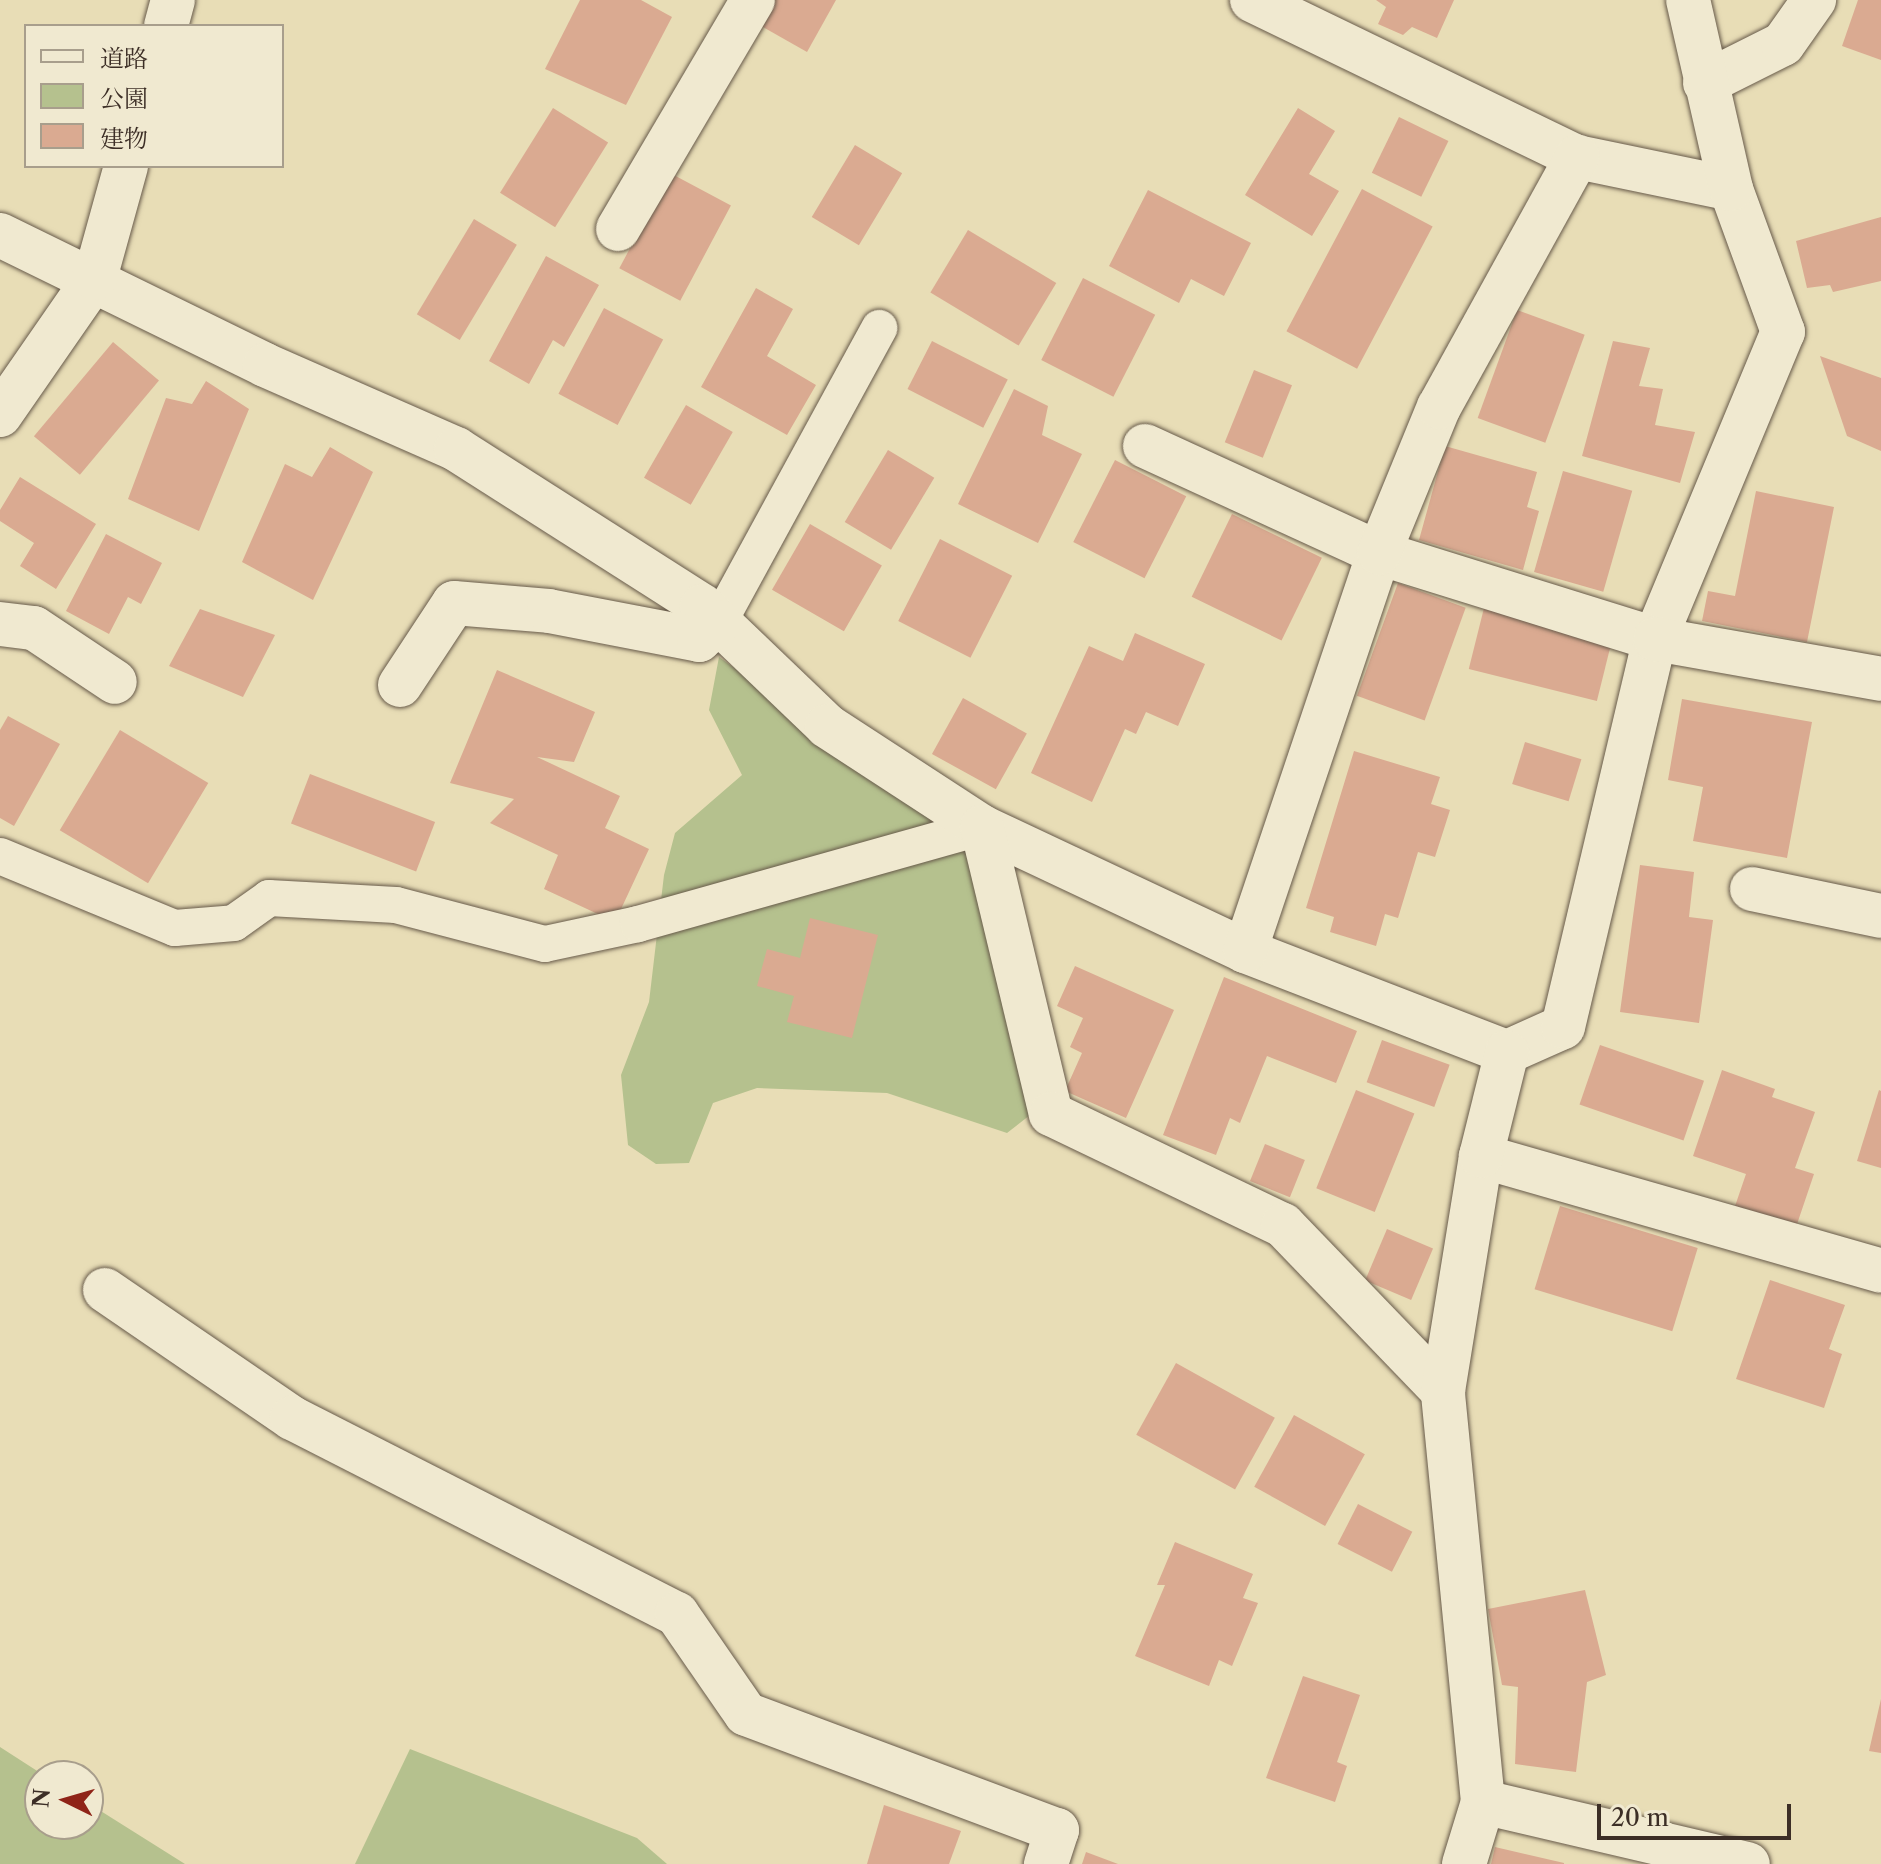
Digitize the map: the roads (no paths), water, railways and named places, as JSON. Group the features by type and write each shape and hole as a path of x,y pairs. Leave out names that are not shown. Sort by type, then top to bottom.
{"street":[{"path":"167,24 173,0"},
{"path":"618,229 753,0"},
{"path":"0,235 95,278 265,365 456,449 702,606 827,726 982,827 1245,951 1507,1052 1563,1027 1655,639 1783,332 1731,189 1688,0"},
{"path":"1705,83 1783,44 1814,0"},
{"path":"1255,1 1577,157 1731,189"},
{"path":"1245,951 1379,553 1439,407 1577,157"},
{"path":"0,415 95,278 125,168"},
{"path":"1145,446 1379,553 1655,639 1881,679"},
{"path":"400,685 454,603 549,611 699,640 719,622"},
{"path":"0,624 34,628 115,682"},
{"path":"982,827 1051,1114 1283,1225 1443,1391"},
{"path":"1752,889 1881,916"},
{"path":"1464,1864 1483,1802 1443,1391 1481,1156 1507,1052"},
{"path":"1481,1156 1881,1271"},
{"path":"105,1290 292,1418 677,1614 746,1714 1057,1830 1046,1864"},
{"path":"1483,1802 1748,1864"}],"lane":[{"path":"719,622 879,328"},
{"path":"0,856 175,928 234,923 269,898 396,905 545,944 638,924 982,827"}]}
